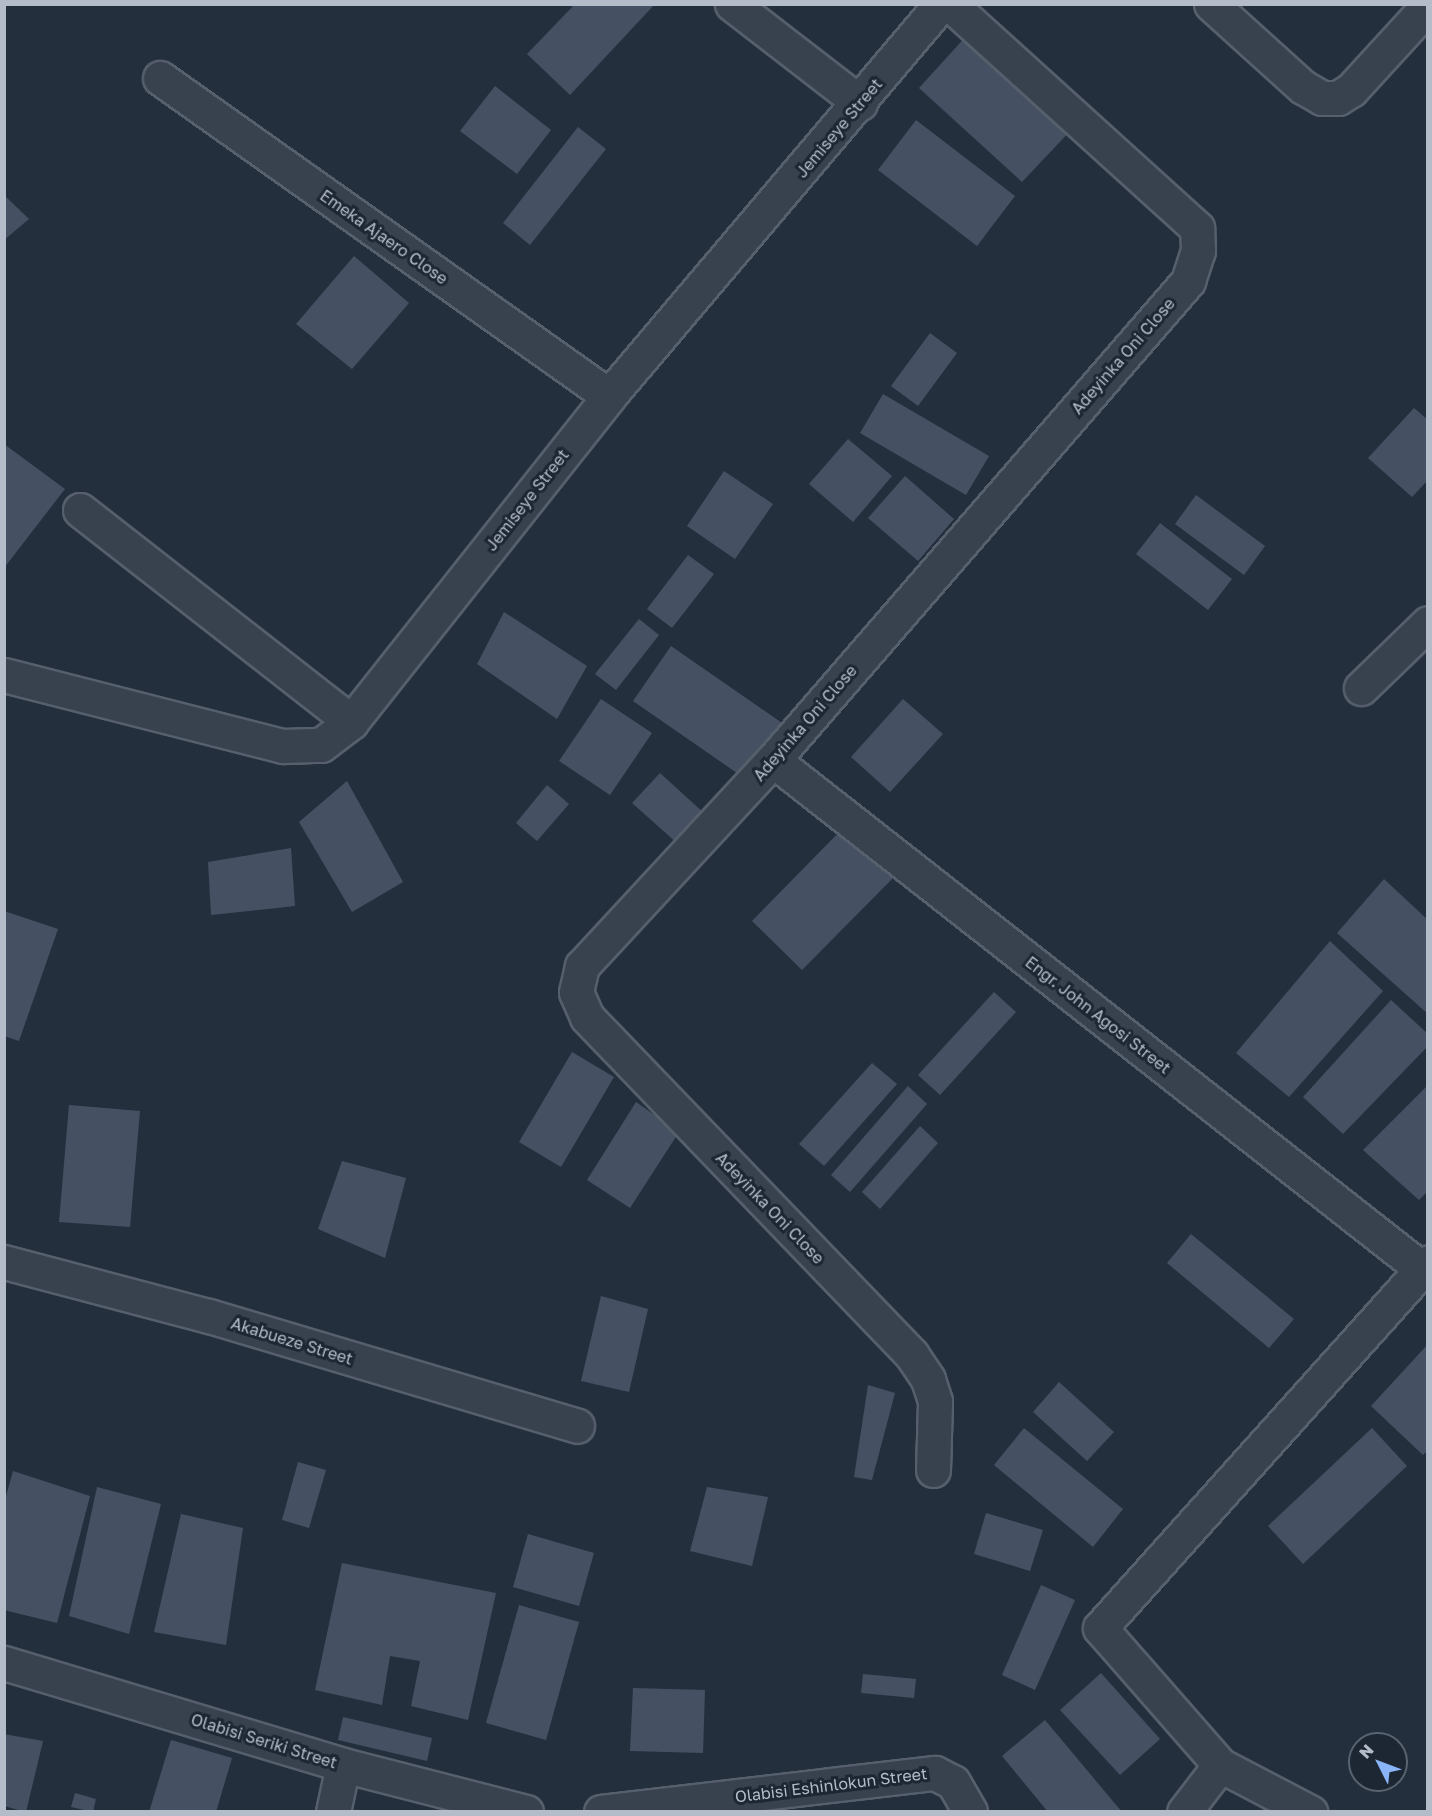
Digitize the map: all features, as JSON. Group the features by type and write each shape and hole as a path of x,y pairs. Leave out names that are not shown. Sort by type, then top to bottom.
{"street":[{"path":"732,4 860,103"},
{"name":"Jemiseye Street","path":"4,675 283,746 321,745 351,722 609,396 860,103 941,4"},
{"name":"Adeyinka Oni Close","path":"933,1470 934,1401 928,1378 912,1355 587,1017 576,992 582,966 773,760 1188,281 1198,251 1197,228 950,4"},
{"path":"1211,4 1303,87 1322,98 1338,98 1351,90 1428,6"},
{"name":"Emeka Ajaero Close","path":"160,78 609,396"},
{"path":"80,510 351,722"},
{"path":"1361,688 1428,623"},
{"name":"Engr. John Agosi Street","path":"773,760 1425,1266"},
{"name":"Akabueze Street","path":"4,1262 209,1316 577,1426"},
{"path":"1310,1812 1220,1765 1100,1628 1425,1266"},
{"name":"Olabisi Seriki Street","path":"4,1663 343,1765 526,1812"},
{"path":"333,1812 343,1765"},
{"path":"1184,1812 1220,1765"},
{"name":"Olabisi Eshinlokun Street","path":"602,1812 935,1773 953,1782 970,1812"}],"building":[{"path":"575,4 655,4 570,95 527,54"},
{"path":"969,33 1073,128 1022,182 919,88"},
{"path":"495,86 551,130 517,174 460,131"},
{"path":"916,120 1015,196 977,246 878,170"},
{"path":"578,127 606,149 530,245 503,223"},
{"path":"4,195 29,219 4,240"},
{"path":"354,256 409,303 352,369 296,324"},
{"path":"930,333 957,353 918,406 891,386"},
{"path":"883,394 989,456 966,495 860,433"},
{"path":"1414,408 1428,420 1428,480 1412,497 1368,458"},
{"path":"848,439 892,476 853,522 809,484"},
{"path":"4,444 65,489 4,568"},
{"path":"724,471 773,504 735,559 687,526"},
{"path":"905,476 954,519 918,561 868,518"},
{"path":"1196,495 1265,546 1244,575 1175,524"},
{"path":"1160,523 1232,579 1208,610 1136,554"},
{"path":"688,555 714,574 672,628 647,609"},
{"path":"504,612 587,666 557,719 477,664"},
{"path":"639,619 659,635 616,690 595,674"},
{"path":"671,646 785,725 747,780 633,701"},
{"path":"601,699 652,733 610,795 559,761"},
{"path":"903,699 943,734 890,792 851,757"},
{"path":"660,773 705,814 678,844 632,803"},
{"path":"347,781 403,882 352,912 299,822"},
{"path":"547,785 569,804 537,841 516,823"},
{"path":"847,824 897,874 802,970 752,921"},
{"path":"291,848 295,906 211,915 208,862"},
{"path":"1384,879 1428,920 1428,1014 1337,933"},
{"path":"4,911 58,929 19,1041 4,1036"},
{"path":"1330,941 1383,991 1289,1097 1236,1053"},
{"path":"994,992 1016,1012 940,1095 918,1075"},
{"path":"1391,1000 1428,1034 1428,1046 1343,1134 1303,1097"},
{"path":"572,1052 614,1077 561,1167 519,1142"},
{"path":"872,1063 897,1084 824,1166 799,1144"},
{"path":"1428,1085 1428,1191 1419,1200 1363,1150"},
{"path":"908,1086 927,1104 850,1192 831,1175"},
{"path":"636,1102 679,1132 630,1208 587,1180"},
{"path":"69,1105 140,1111 130,1227 59,1222"},
{"path":"920,1126 938,1143 880,1209 862,1192"},
{"path":"342,1161 406,1178 385,1258 318,1229"},
{"path":"1191,1234 1294,1319 1269,1348 1167,1263"},
{"path":"601,1296 648,1309 629,1392 581,1381"},
{"path":"1428,1344 1428,1450 1423,1455 1371,1406"},
{"path":"1059,1382 1114,1432 1087,1461 1033,1412"},
{"path":"868,1385 895,1393 872,1480 854,1477"},
{"path":"1024,1428 1123,1509 1093,1547 994,1465"},
{"path":"1372,1428 1407,1466 1303,1564 1268,1526"},
{"path":"298,1462 326,1470 309,1528 282,1520"},
{"path":"13,1471 90,1496 57,1623 4,1610 4,1503"},
{"path":"97,1487 161,1504 129,1634 69,1616"},
{"path":"707,1487 768,1497 752,1566 690,1551"},
{"path":"986,1513 1043,1530 1030,1571 974,1554"},
{"path":"181,1514 243,1528 226,1645 154,1632"},
{"path":"528,1534 594,1553 579,1606 513,1587"},
{"path":"342,1563 496,1593 468,1720 411,1706 420,1661 390,1656 382,1705 315,1690"},
{"path":"1041,1585 1075,1600 1035,1690 1002,1675"},
{"path":"519,1605 579,1622 546,1740 486,1723"},
{"path":"1101,1673 1160,1739 1120,1775 1060,1710"},
{"path":"863,1674 916,1679 914,1698 861,1693"},
{"path":"633,1688 705,1690 703,1753 630,1751"},
{"path":"343,1717 432,1738 427,1761 338,1740"},
{"path":"1045,1720 1122,1812 1048,1812 1002,1756"},
{"path":"4,1734 43,1741 26,1812 4,1806"},
{"path":"171,1740 232,1758 216,1812 149,1812"},
{"path":"75,1793 96,1799 93,1812 71,1807"}]}
